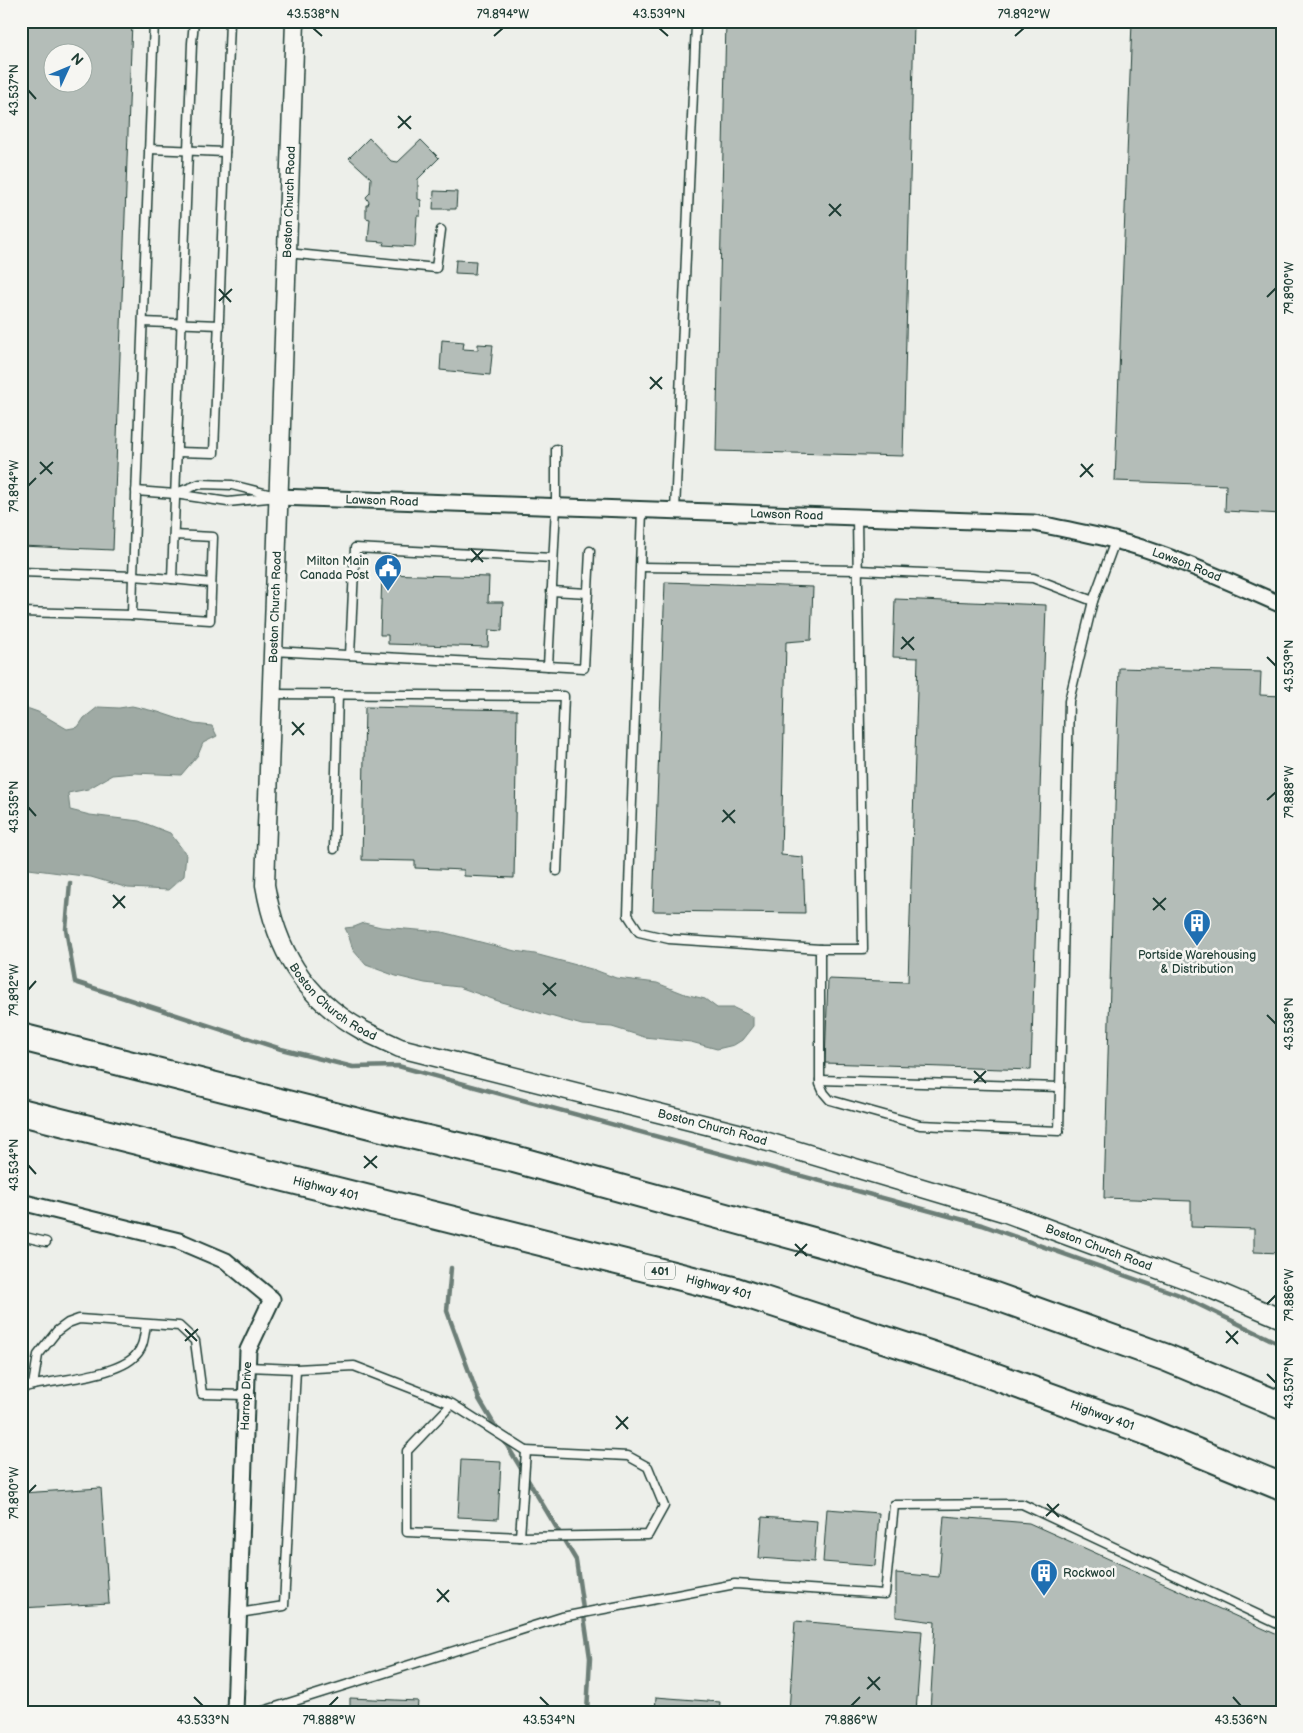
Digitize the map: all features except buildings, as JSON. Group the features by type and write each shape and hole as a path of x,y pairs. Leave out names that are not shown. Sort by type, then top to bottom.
{"highway":[{"path":"21,1037 387,1130 514,1159 831,1246 992,1294 1167,1358 1282,1406"},
{"name":"Highway 401","path":"21,1112 733,1290 963,1364 1143,1430 1282,1487"}],"street":[{"name":"Boston Church Road","path":"295,21 265,886 270,914 278,937 290,962 307,986 333,1010 361,1029 400,1048 738,1133 1006,1213 1210,1288 1282,1319"},
{"name":"Lawson Road","path":"278,497 1034,523 1080,532 1165,556 1220,577 1282,605"},
{"name":"Harrop Drive","path":"21,1202 179,1241 226,1261 272,1299 248,1350 235,1712"}],"lane":[{"path":"132,615 154,21"},
{"path":"172,579 194,21"},
{"path":"177,452 214,454 230,21"},
{"path":"675,511 696,24"},
{"path":"149,149 225,152"},
{"path":"287,253 436,268 440,230"},
{"path":"143,322 219,325"},
{"path":"548,666 556,506 556,449"},
{"path":"175,494 200,484 232,485 278,497"},
{"path":"136,491 175,494 228,502 278,497"},
{"path":"642,510 628,915 639,932 669,939 820,949 863,949 857,517"},
{"path":"21,612 132,615 210,620 214,537 174,535"},
{"path":"820,949 820,1080 824,1093 830,1100 920,1126 1059,1131 1069,701 1093,601 1114,541"},
{"path":"350,655 356,548 553,558"},
{"path":"273,651 584,668 590,551"},
{"path":"641,567 858,570 1033,578 1093,601"},
{"path":"21,572 133,576 211,583"},
{"path":"551,591 588,593"},
{"path":"272,694 564,696 557,871"},
{"path":"334,849 338,694"},
{"path":"820,1080 1060,1087"},
{"path":"21,1236 46,1242"},
{"path":"33,1385 38,1355 57,1331 68,1323 79,1319 179,1326 194,1341 202,1394 246,1395"},
{"path":"21,1388 106,1371 128,1363 138,1353 143,1344 146,1325"},
{"path":"247,1367 296,1369 354,1366 452,1404 526,1451 628,1456 648,1467 664,1506 648,1535 520,1537 407,1532 407,1451 452,1404"},
{"path":"239,1613 284,1606 296,1369"},
{"path":"520,1537 526,1451"},
{"path":"260,1712 562,1616 735,1584 885,1594 894,1505 1022,1504 1282,1626"}],"shaded area":[{"path":"21,706 38,712 67,729 78,727 84,718 98,707 119,708 132,706 194,724 212,726 217,736 203,743 198,755 181,775 135,773 112,775 88,789 68,793 70,810 90,815 139,821 170,833 186,854 184,876 168,890 128,888 91,877 21,868"},
{"path":"364,923 381,927 442,932 515,951 535,954 595,970 616,978 657,983 685,994 705,999 717,1008 734,1008 753,1017 753,1026 742,1040 734,1045 717,1049 691,1042 644,1037 612,1027 582,1025 501,1002 459,987 425,983 396,976 366,965 353,950 345,928"}],"waterway":[{"path":"70,883 66,929 75,982 281,1049 353,1067 398,1066 982,1225 1177,1294 1282,1345"},
{"path":"451,1268 447,1311 479,1399 498,1431"},
{"path":"502,1437 576,1560 590,1658 587,1712"}],"place":[{"name":"Milton Main Canada Post","path":"388,592"},
{"name":"Portside Warehousing & Distribution","path":"1197,947"},
{"name":"Rockwool","path":"1044,1597"}]}
